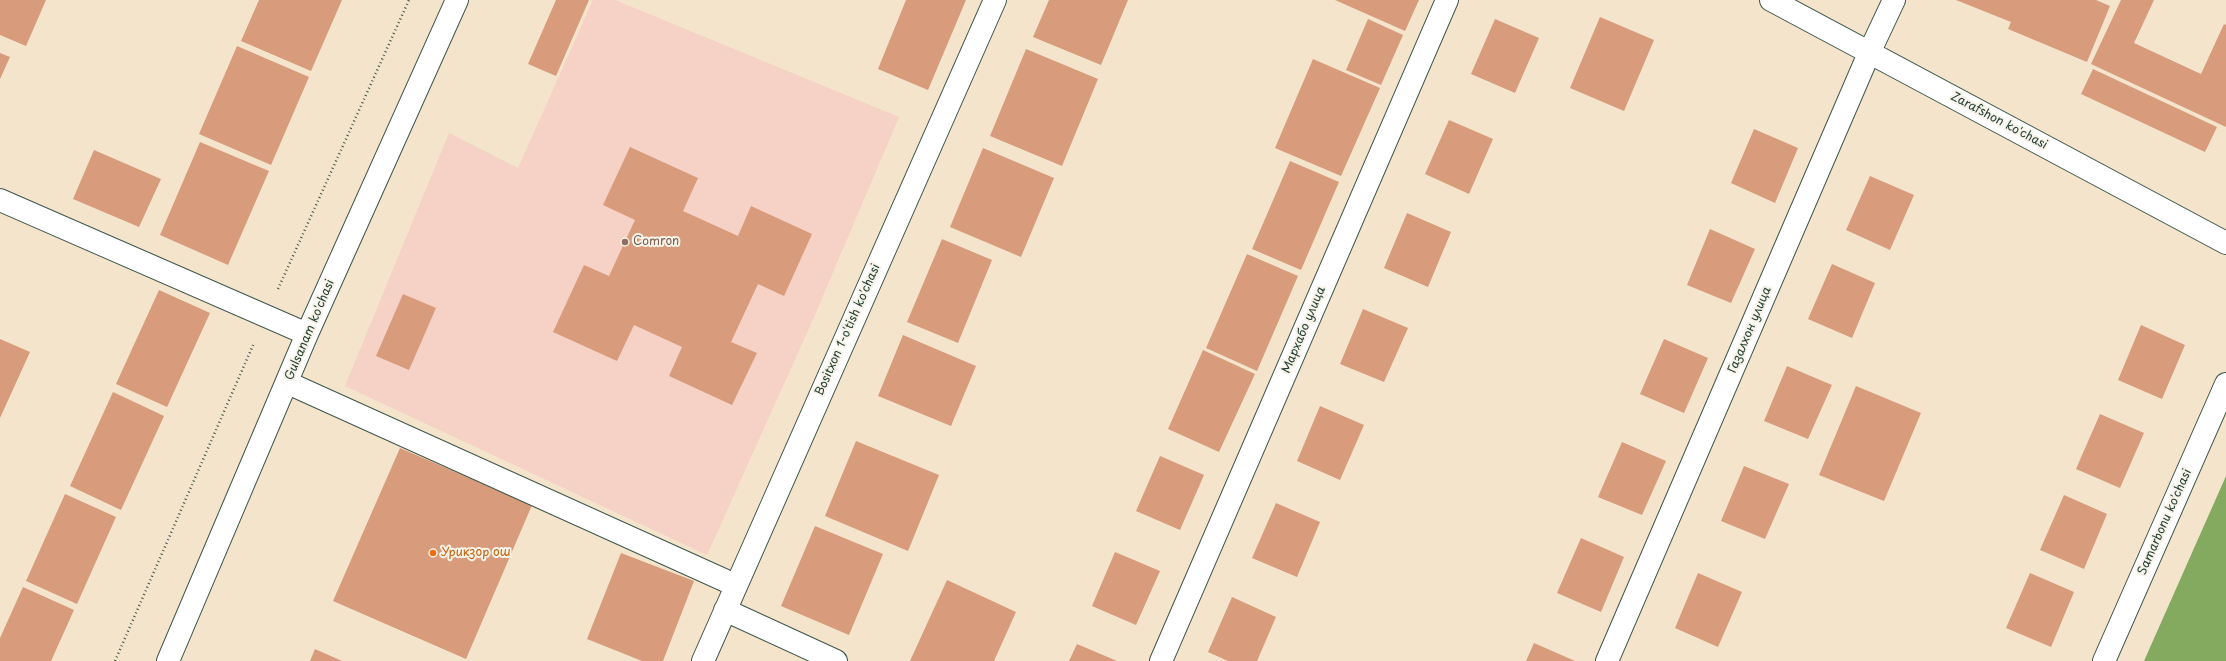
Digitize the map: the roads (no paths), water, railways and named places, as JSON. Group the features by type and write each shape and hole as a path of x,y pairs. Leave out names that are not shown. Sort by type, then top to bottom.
{"street":[{"name":"Gulsanam ko'chasi","path":"168,661 308,334 457,0"},
{"name":"Bositxon 1-o'tish ko'chasi","path":"703,661 735,585 995,0"},
{"name":"Мархабо улица","path":"1160,661 1447,0"},
{"name":"Zarafshon ko'chasi","path":"1771,0 1870,51 2226,243"},
{"name":"Газалхон улица","path":"1607,661 1870,51 1894,0"},
{"path":"0,200 308,334"},
{"path":"288,382 735,585"},
{"name":"Samarbonu ko'chasi","path":"2104,661 2226,384"},
{"path":"725,610 836,661"}],"place":[{"name":"Сomron","path":"625,242"},
{"name":"Урикзор ош","path":"433,553"}]}
